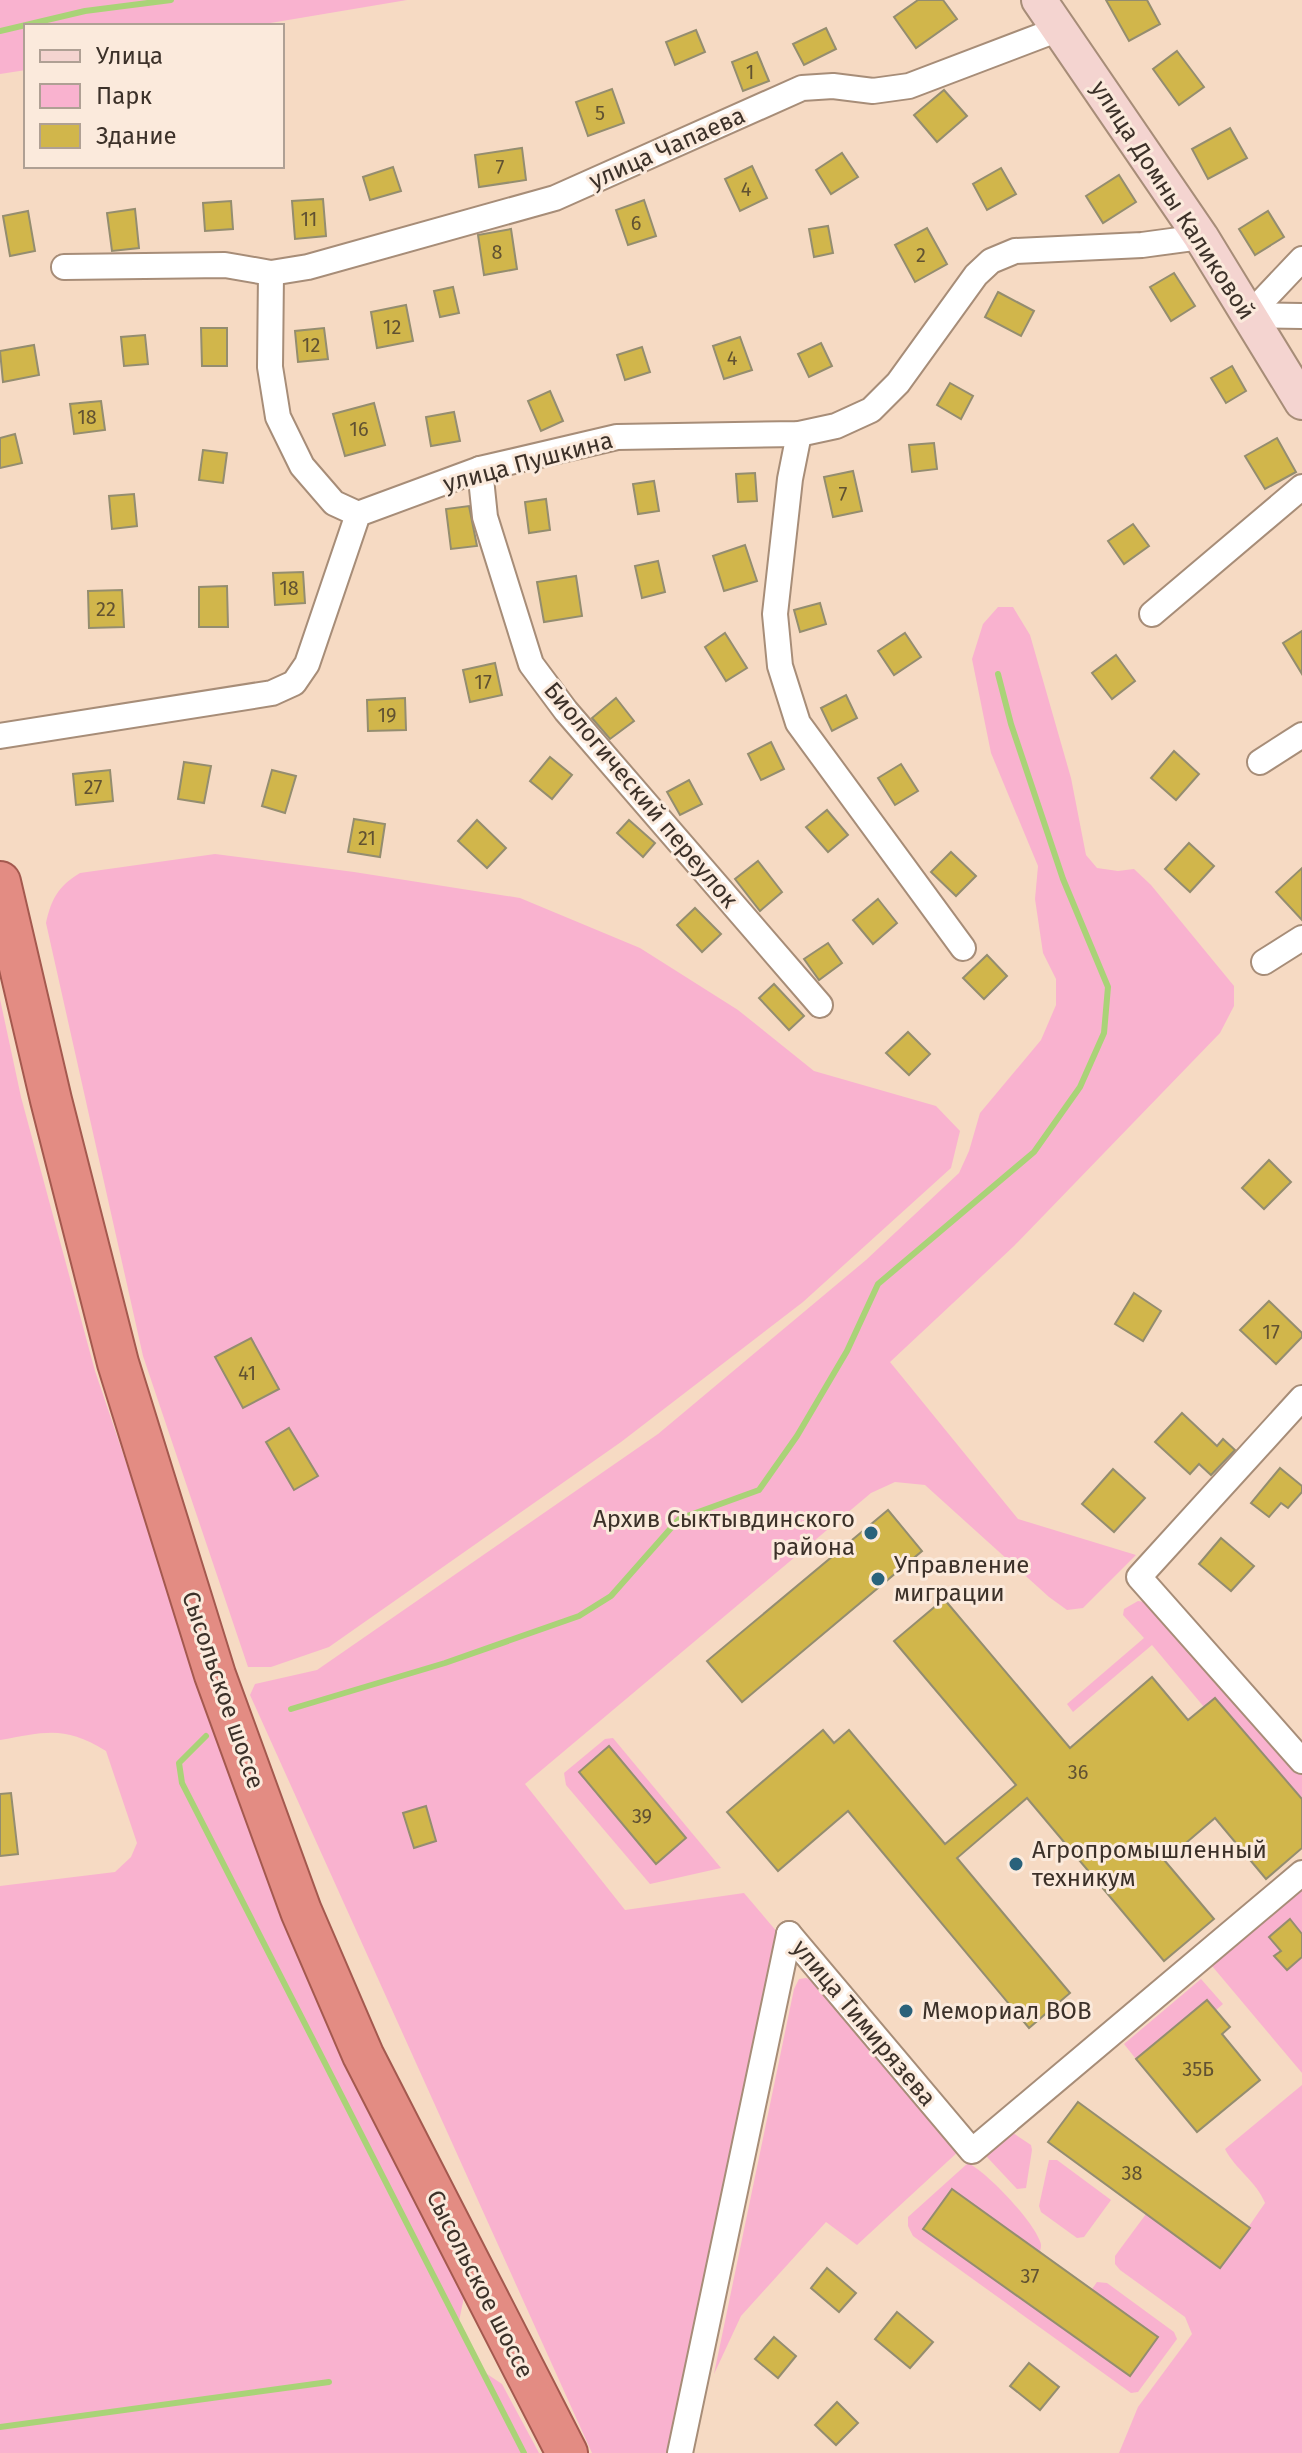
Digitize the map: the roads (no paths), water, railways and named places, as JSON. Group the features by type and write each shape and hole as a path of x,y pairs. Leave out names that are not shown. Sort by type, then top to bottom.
{"highway":[{"name":"Сысольское шоссе","path":"0,882 51,1100 118,1363 231,1720 301,1911 363,2055 567,2453"}],"main road":[{"name":"улица Домны Каликовой","path":"1039,0 1201,237 1302,402"}],"street":[{"name":"улица Чапаева","path":"64,267 225,265 271,273 308,267 555,198 802,88 833,86 873,91 909,86 1059,29"},
{"name":"улица Пушкина","path":"358,514 480,469 617,437 799,434 836,426 871,410 898,383 976,275 991,261 1015,251 1142,245 1201,237"},
{"path":"1249,315 1302,259"},
{"path":"0,736 272,693 294,683 307,664 358,514 334,503 302,466 278,417 270,367 271,273"},
{"path":"1249,315 1302,316"},
{"path":"799,434 790,479 775,614 780,666 798,723 963,948"},
{"name":"Биологический переулок","path":"480,469 485,517 531,664 566,711 820,1005"},
{"path":"1152,614 1302,487"},
{"path":"1260,762 1302,735"},
{"path":"1264,962 1302,938"},
{"path":"1302,1398 1139,1577 1302,1761"},
{"name":"улица Тимирязева","path":"680,2453 789,1934 972,2151 1302,1873"}],"waterway":[{"path":"30,24 85,11 171,0"},
{"path":"0,31 24,25"},
{"path":"291,1709 445,1663 579,1616 611,1596 679,1519 759,1490 797,1436 847,1351 878,1284 1034,1152 1080,1087 1104,1033 1108,987 1063,879 1011,724 998,674"},
{"path":"206,1736 179,1763 182,1783 524,2453"},
{"path":"0,2427 329,2382"}],"place":[{"name":"Архив Сыктывдинского района","path":"871,1533"},
{"name":"Управление миграции","path":"878,1579"},
{"name":"Агропромышленный техникум","path":"1016,1864"},
{"name":"Мемориал ВОВ","path":"906,2011"}]}
